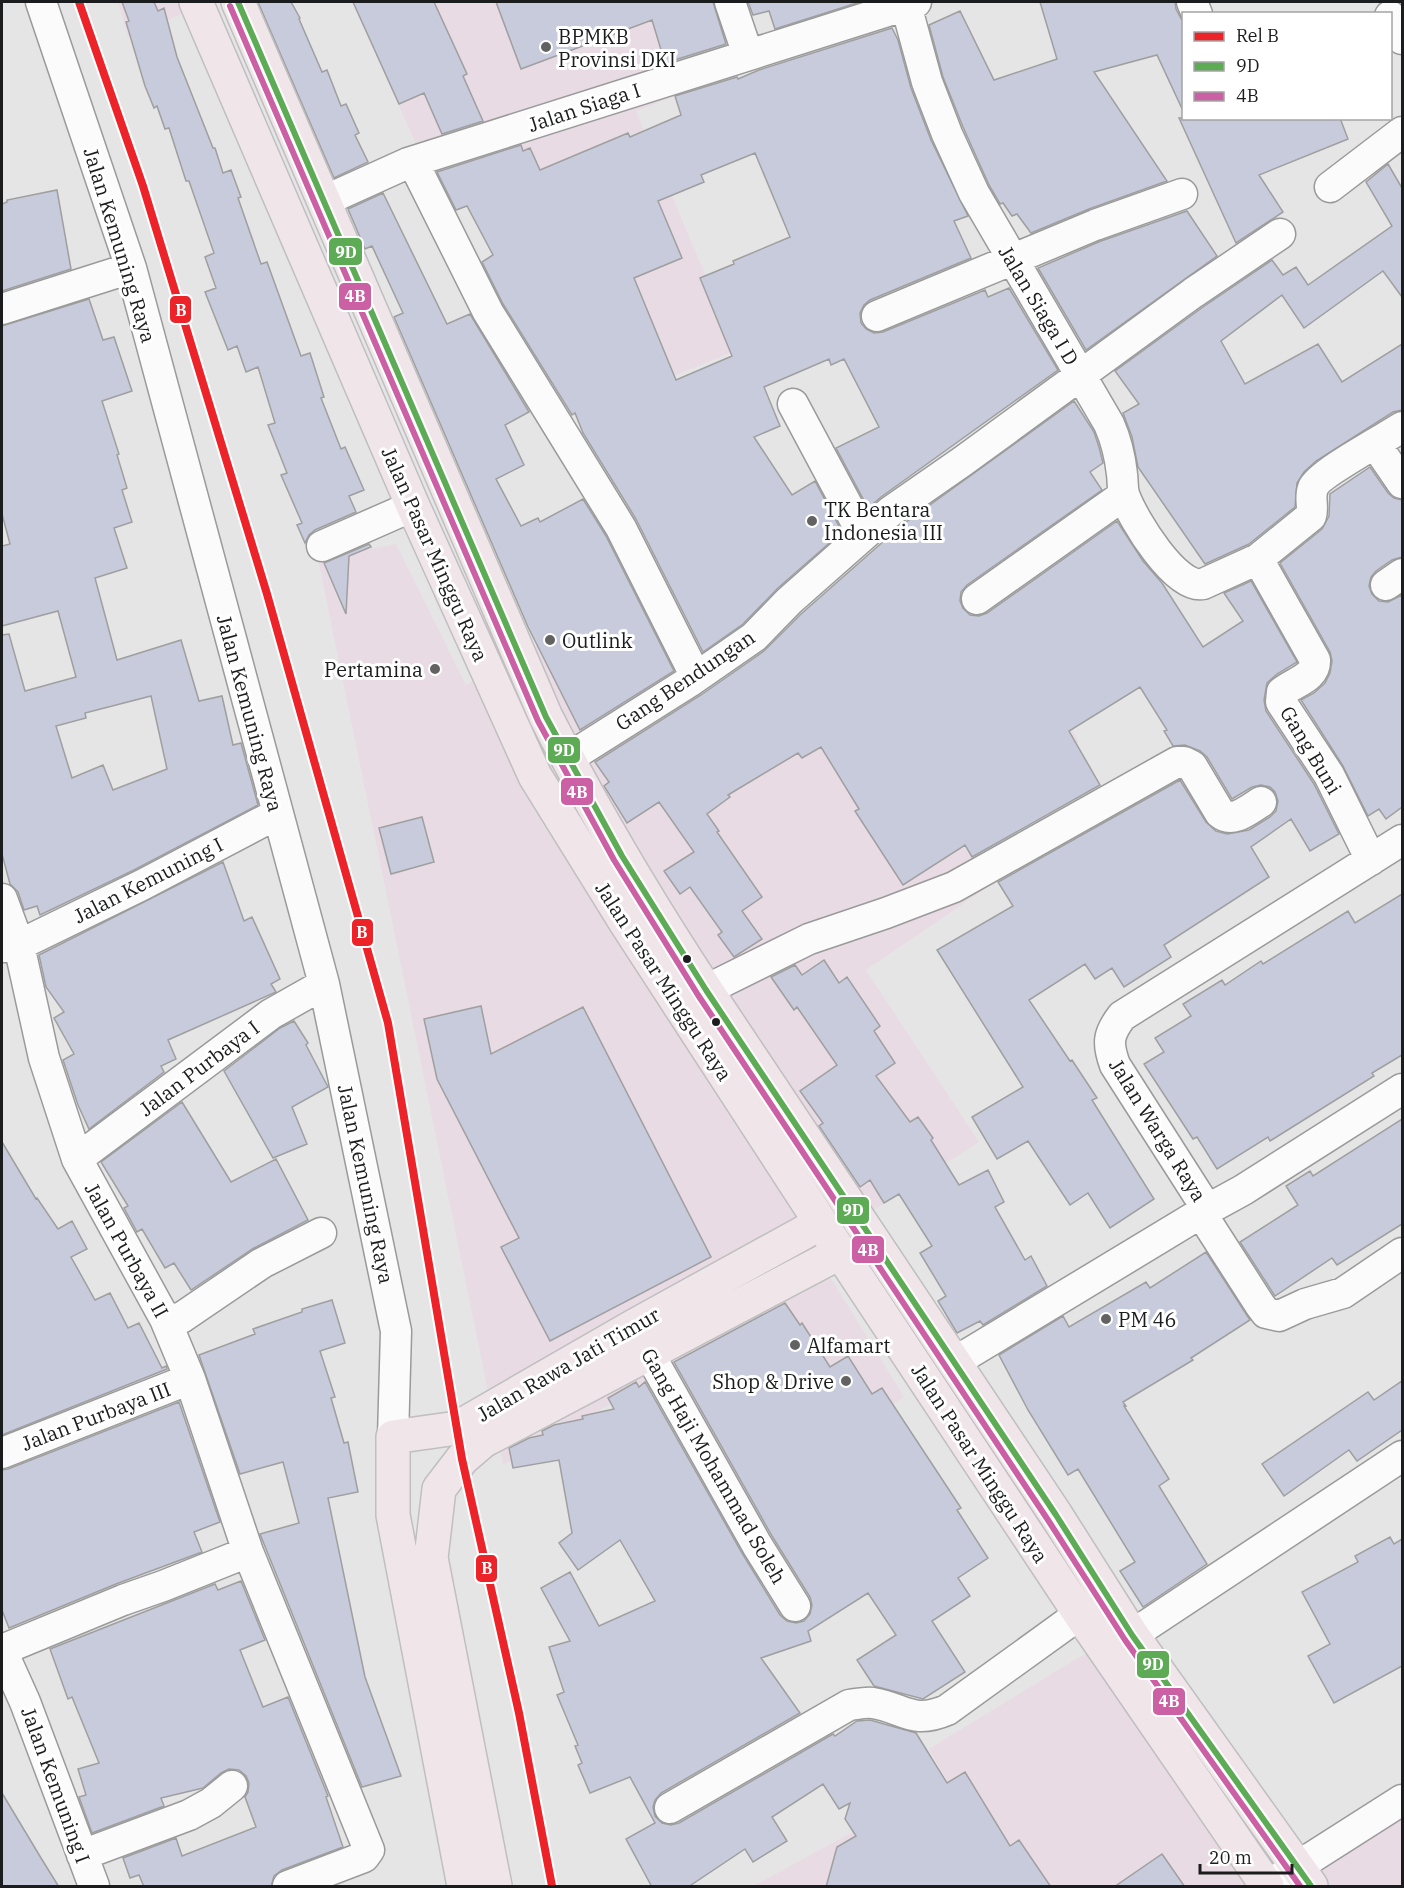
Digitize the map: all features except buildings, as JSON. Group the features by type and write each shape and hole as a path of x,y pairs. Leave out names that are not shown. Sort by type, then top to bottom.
{"main road":[{"name":"Jalan Pasar Minggu Raya","path":"196,2 413,506 535,776 626,923 821,1223 1080,1614 1267,1886"},
{"name":"Jalan Pasar Minggu Raya","path":"238,2 546,717 567,759 658,918 1056,1515 1132,1635 1307,1871"},
{"name":"Jalan Rawa Jati Timur","path":"495,1887 431,1558 439,1489 462,1458 483,1441 821,1223"},
{"name":"Jalan Rawa Jati Timur","path":"393,1437 457,1428 641,1339 841,1252"},
{"path":"393,1437 393,1515 464,1887"},
{"path":"393,1515 431,1558"}],"street":[{"name":"Jalan Kemuning Raya","path":"41,2 131,268 324,984 396,1331 393,1437"},
{"path":"730,2 748,55"},
{"name":"Jalan Siaga I","path":"324,201 410,163 911,3"},
{"name":"Jalan Siaga I D","path":"911,3 927,82 946,134 974,193 1109,424 1118,446 1124,495 1138,520 1167,563 1183,579 1198,585 1258,559"},
{"path":"1392,19 1402,39"},
{"path":"1330,187 1402,132"},
{"path":"410,163 488,312 621,528 685,684"},
{"path":"877,316 1095,225 1182,194"},
{"name":"Gang Bendungan","path":"567,759 754,637 789,601 891,511 1193,293 1280,234"},
{"path":"2,309 131,268"},
{"path":"793,404 862,535"},
{"path":"1258,559 1311,516 1312,492 1320,478 1402,427"},
{"path":"1376,445 1402,483"},
{"path":"977,599 1124,495"},
{"path":"322,546 413,506"},
{"name":"Gang Buni","path":"1258,559 1315,660 1312,673 1285,690 1280,695 1281,702 1329,775 1371,860"},
{"path":"706,990 816,936 954,887 1177,762 1184,762 1192,766 1226,818 1232,818 1261,802"},
{"name":"Jalan Kemuning I","path":"10,946 142,885 277,814"},
{"name":"Jalan Warga Raya","path":"953,1363 1204,1211 1115,1065 1109,1049 1110,1038 1115,1025 1122,1016 1402,840"},
{"name":"Jalan Purbaya II","path":"2,899 10,946 77,1159 165,1319 190,1379 248,1552 369,1850 364,1857 288,1887"},
{"name":"Jalan Purbaya I","path":"77,1159 271,1014 324,984"},
{"path":"1402,1089 1243,1190 1204,1211 1260,1305 1266,1313 1279,1316 1305,1304 1343,1293 1402,1252"},
{"path":"165,1319 181,1318 262,1263 321,1233"},
{"name":"Gang Haji Mohammad Soleh","path":"641,1339 757,1545 795,1606"},
{"name":"Jalan Purbaya III","path":"2,1453 190,1379"},
{"path":"1132,1635 1402,1456"},
{"path":"2,1651 123,1600 248,1552"},
{"path":"670,1808 849,1705 874,1703 905,1714 924,1717 947,1710 1080,1614"},
{"name":"Jalan Kemuning I","path":"2,1651 13,1707 82,1855 94,1887"},
{"path":"82,1855 189,1815 211,1803 232,1786"},
{"path":"1267,1886 1307,1871 1402,1800"}],"shaded area":[{"path":"118,2 210,2 128,37"},
{"path":"352,2 696,2 723,77 636,111 737,350 634,392 528,164 440,197"},
{"path":"396,544 466,685 633,592 712,718 979,559 1079,742 950,825 989,886 866,970 979,1142 813,1249 904,1397 730,1513 654,1379 503,1465 318,559"},
{"path":"1152,1639 1308,1864 1402,1809 1402,1886 753,1886 947,1781 929,1749 1081,1656"}],"rail line":[{"name":"B","path":"79,2 143,186 267,594 388,1023 462,1459 519,1713 552,1886"}],"transit line":[{"name":"9D","path":"238,2 546,717 622,856 706,990 1056,1515 1132,1635 1311,1886"},
{"name":"4B","path":"230,6 538,721 614,860 698,995 1048,1520 1125,1640 1300,1886"}],"place":[{"name":"BPMKB Provinsi DKI","path":"546,47"},
{"name":"TK Bentara Indonesia III","path":"812,521"},
{"name":"Outlink","path":"550,640"},
{"name":"Pertamina","path":"435,669"},
{"name":"PM 46","path":"1106,1319"},
{"name":"Alfamart","path":"795,1345"},
{"name":"Shop & Drive","path":"846,1381"}]}
